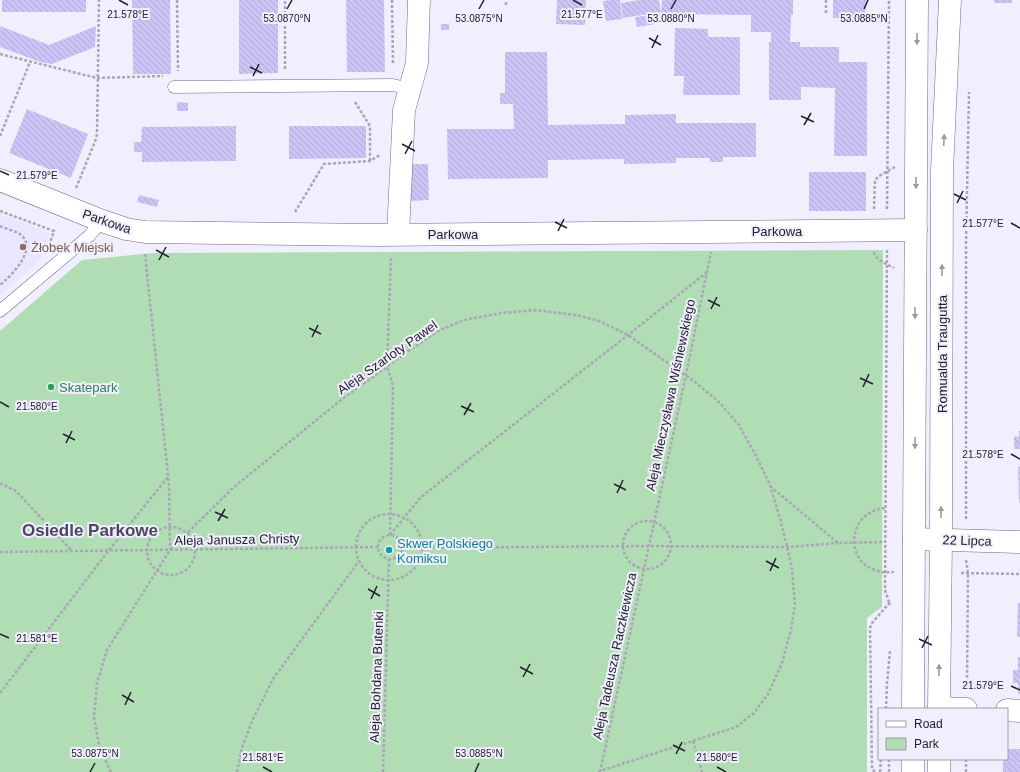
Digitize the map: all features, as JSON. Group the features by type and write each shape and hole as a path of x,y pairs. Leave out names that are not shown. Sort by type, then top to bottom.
{"main road":[{"path":"398,234 404,110 417,63 418,0"},
{"name":"Romualda Traugutta","path":"913,708 917,0"},
{"name":"Romualda Traugutta","path":"939,708 942,170 950,0"},
{"name":"Parkowa","path":"0,180 102,221 126,229 146,232 880,239 916,230"},
{"name":"22 Lipca","path":"914,539 1020,542"},
{"path":"942,708 966,701"},
{"path":"1008,710 1020,711"},
{"path":"913,760 913,772"},
{"path":"939,760 939,772"}],"lane":[{"path":"174,88 393,85 410,89"},
{"path":"0,311 89,236 102,221"}],"path":[{"path":"74,194 96,139 99,0"},
{"path":"177,0 178,75"},
{"path":"285,0 285,76"},
{"path":"506,0 506,5"},
{"path":"826,0 826,15"},
{"path":"889,0 880,239 874,256 897,272"},
{"path":"0,54 97,78 170,76"},
{"path":"0,136 30,62"},
{"path":"966,701 968,573 966,560 966,244 969,85"},
{"path":"345,86 370,126 370,161"},
{"path":"294,213 324,164 370,161 381,154"},
{"path":"0,211 54,231 46,253"},
{"path":"0,226 21,235 26,247 26,254 0,285"},
{"path":"146,232 145,250 168,477 170,550"},
{"path":"880,239 887,264 885,590 891,608"},
{"name":"Aleja Mieczysława Wiśniewskiego","path":"648,546 686,375 712,248"},
{"path":"390,535 393,386 387,366 391,256"},
{"path":"402,548 395,558 389,559 383,558 380,555 378,547 380,540 390,535 421,497 706,272"},
{"name":"Aleja Szarloty Pawel","path":"111,772 99,745 94,717 97,683 107,650 170,550 239,482 341,400 438,331 464,320 502,313 535,310 576,315 599,321 628,335 686,375 718,401 739,426 770,485 792,570 795,605 791,630 782,663 768,694 754,713 736,727 599,772"},
{"path":"0,693 109,550 168,477"},
{"path":"0,483 16,491 72,551"},
{"path":"770,485 838,543"},
{"path":"384,514 395,514 404,517 415,526 420,535 423,548 421,557 416,567 409,574 400,579 388,581 379,579 369,574 362,567 357,557 356,547 358,535 364,525 373,518 384,514"},
{"path":"648,520 662,525 668,531 672,546 666,561 659,567 651,570 635,567 628,561 624,554 623,546 624,538 633,525 648,520"},
{"path":"170,526 187,533 194,544 195,549 193,560 189,567 176,575 168,575 157,571 148,562 146,550 150,538 155,532 170,526"},
{"path":"390,535 399,541 402,548"},
{"path":"402,548 623,546 787,547 838,543 885,542"},
{"name":"Aleja Tadeusza Raczkiewicza","path":"599,772 648,546"},
{"name":"Aleja Janusza Christy","path":"0,552 378,547"},
{"name":"Aleja Bohdana Butenki","path":"383,772 389,559"},
{"path":"237,772 242,748 252,721 273,679 359,561"},
{"path":"895,564 895,579"},
{"path":"875,772 872,769 870,628 872,623 894,598"},
{"path":"886,708 891,644"},
{"path":"693,741 702,772"},
{"path":"880,772 881,760"},
{"path":"889,760 889,772"},
{"path":"966,760 966,772"}],"shaded area":[{"name":"Żłobek Miejski","path":"0,214 50,233 40,260 0,295"}],"green space":[{"path":"883,250 882,607 867,618 867,772 0,772 0,331 82,260 153,253"}],"building":[{"path":"2,0 86,0 86,12 2,12"},
{"path":"132,0 170,0 171,74 133,74"},
{"path":"239,0 278,0 278,73 239,74"},
{"path":"346,0 384,0 385,72 347,72"},
{"path":"557,0 586,0 585,25 556,24"},
{"path":"620,0 622,19 606,21 603,1"},
{"path":"639,0 659,0 661,12 623,18 621,3"},
{"path":"662,0 793,0 790,42 800,42 800,47 839,47 839,62 867,62 867,156 834,156 835,88 801,87 801,100 769,100 769,42 771,42 771,32 751,32 751,15 661,14"},
{"path":"833,0 866,0 865,18 833,18"},
{"path":"994,0 1012,0 1012,3 994,3"},
{"path":"653,15 655,24 637,27 635,17"},
{"path":"441,24 449,24 449,30 441,30"},
{"path":"0,26 49,45 96,26 95,47 52,64 40,62 0,47"},
{"path":"675,28 708,29 708,37 740,37 740,95 683,95 684,76 674,76"},
{"path":"505,52 547,52 548,125 625,124 625,115 676,114 676,123 756,123 756,157 723,157 723,162 710,162 710,158 676,158 676,163 624,164 624,159 548,160 548,178 448,179 447,129 514,129 513,104 500,104 500,93 505,93"},
{"path":"177,102 188,103 188,111 177,111"},
{"path":"27,109 88,134 71,178 9,153"},
{"path":"236,126 236,161 142,162 142,152 134,152 134,142 141,142 142,127"},
{"path":"289,126 366,126 366,158 289,159"},
{"path":"409,164 428,164 429,200 410,201"},
{"path":"809,172 866,172 866,211 809,211"},
{"path":"139,195 159,200 157,207 137,202"},
{"path":"1019,431 1020,449 1014,449 1014,436 1019,437"},
{"path":"1018,467 1020,467 1020,503 1019,503"},
{"path":"1018,603 1020,603 1020,637 1017,637"},
{"path":"1018,657 1020,657 1020,694 1018,694 1018,683 1013,683 1013,670 1018,670"},
{"path":"1008,749 1020,749 1020,772 1003,772 1003,760 1008,760"}],"place":[{"name":"Żłobek Miejski","path":"23,247"},
{"name":"Skatepark","path":"51,387"},
{"name":"Skwer Polskiego Komiksu","path":"389,550"}],"district":[{"name":"Osiedle Parkowe","path":"90,530"}]}
